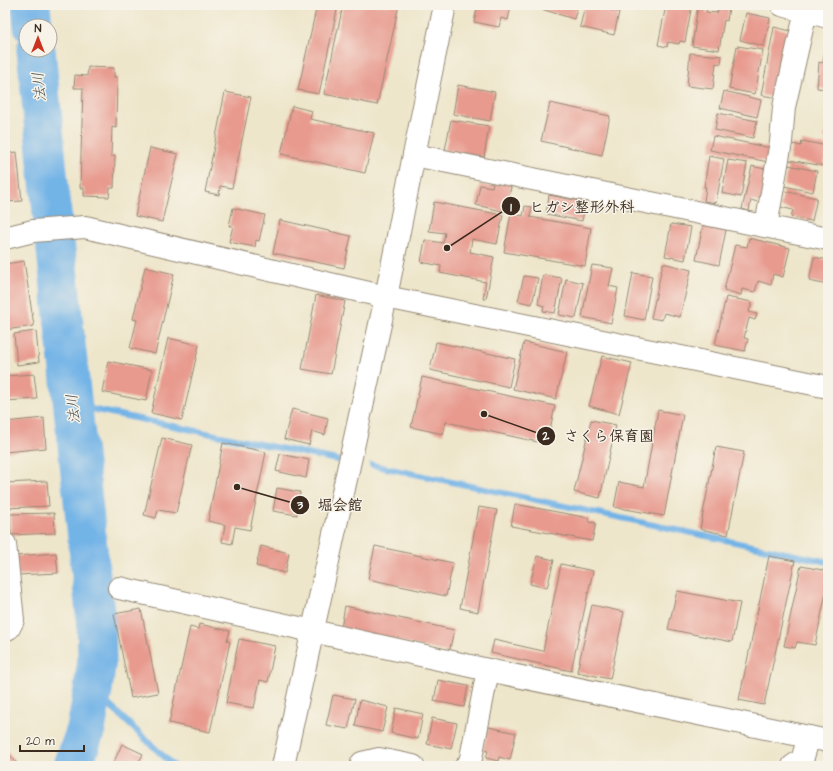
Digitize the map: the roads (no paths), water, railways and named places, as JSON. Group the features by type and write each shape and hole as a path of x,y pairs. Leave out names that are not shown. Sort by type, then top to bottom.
{"street":[{"path":"283,766 314,631 386,297 445,5"},
{"path":"782,5 828,17"},
{"path":"766,226 781,142 784,107 806,11"},
{"path":"414,155 828,239"},
{"path":"5,238 33,231 85,227 386,297 828,387"},
{"path":"5,544 13,620 9,628 5,630"},
{"path":"118,588 488,670 818,739 802,760 793,766"},
{"path":"466,766 470,763 488,670"},
{"path":"362,763 379,760 413,766"}],"waterway":[{"name":"法川","path":"31,5 32,18"},
{"name":"法川","path":"37,58 96,622 97,658 93,690 86,729 73,766"},
{"path":"72,405 337,460"},
{"path":"372,465 828,562"},
{"path":"93,690 174,766"}],"place":[{"name":"ヒガシ整形外科","path":"447,248"},
{"name":"さくら保育園","path":"484,414"},
{"name":"堀会館","path":"237,487"}]}
